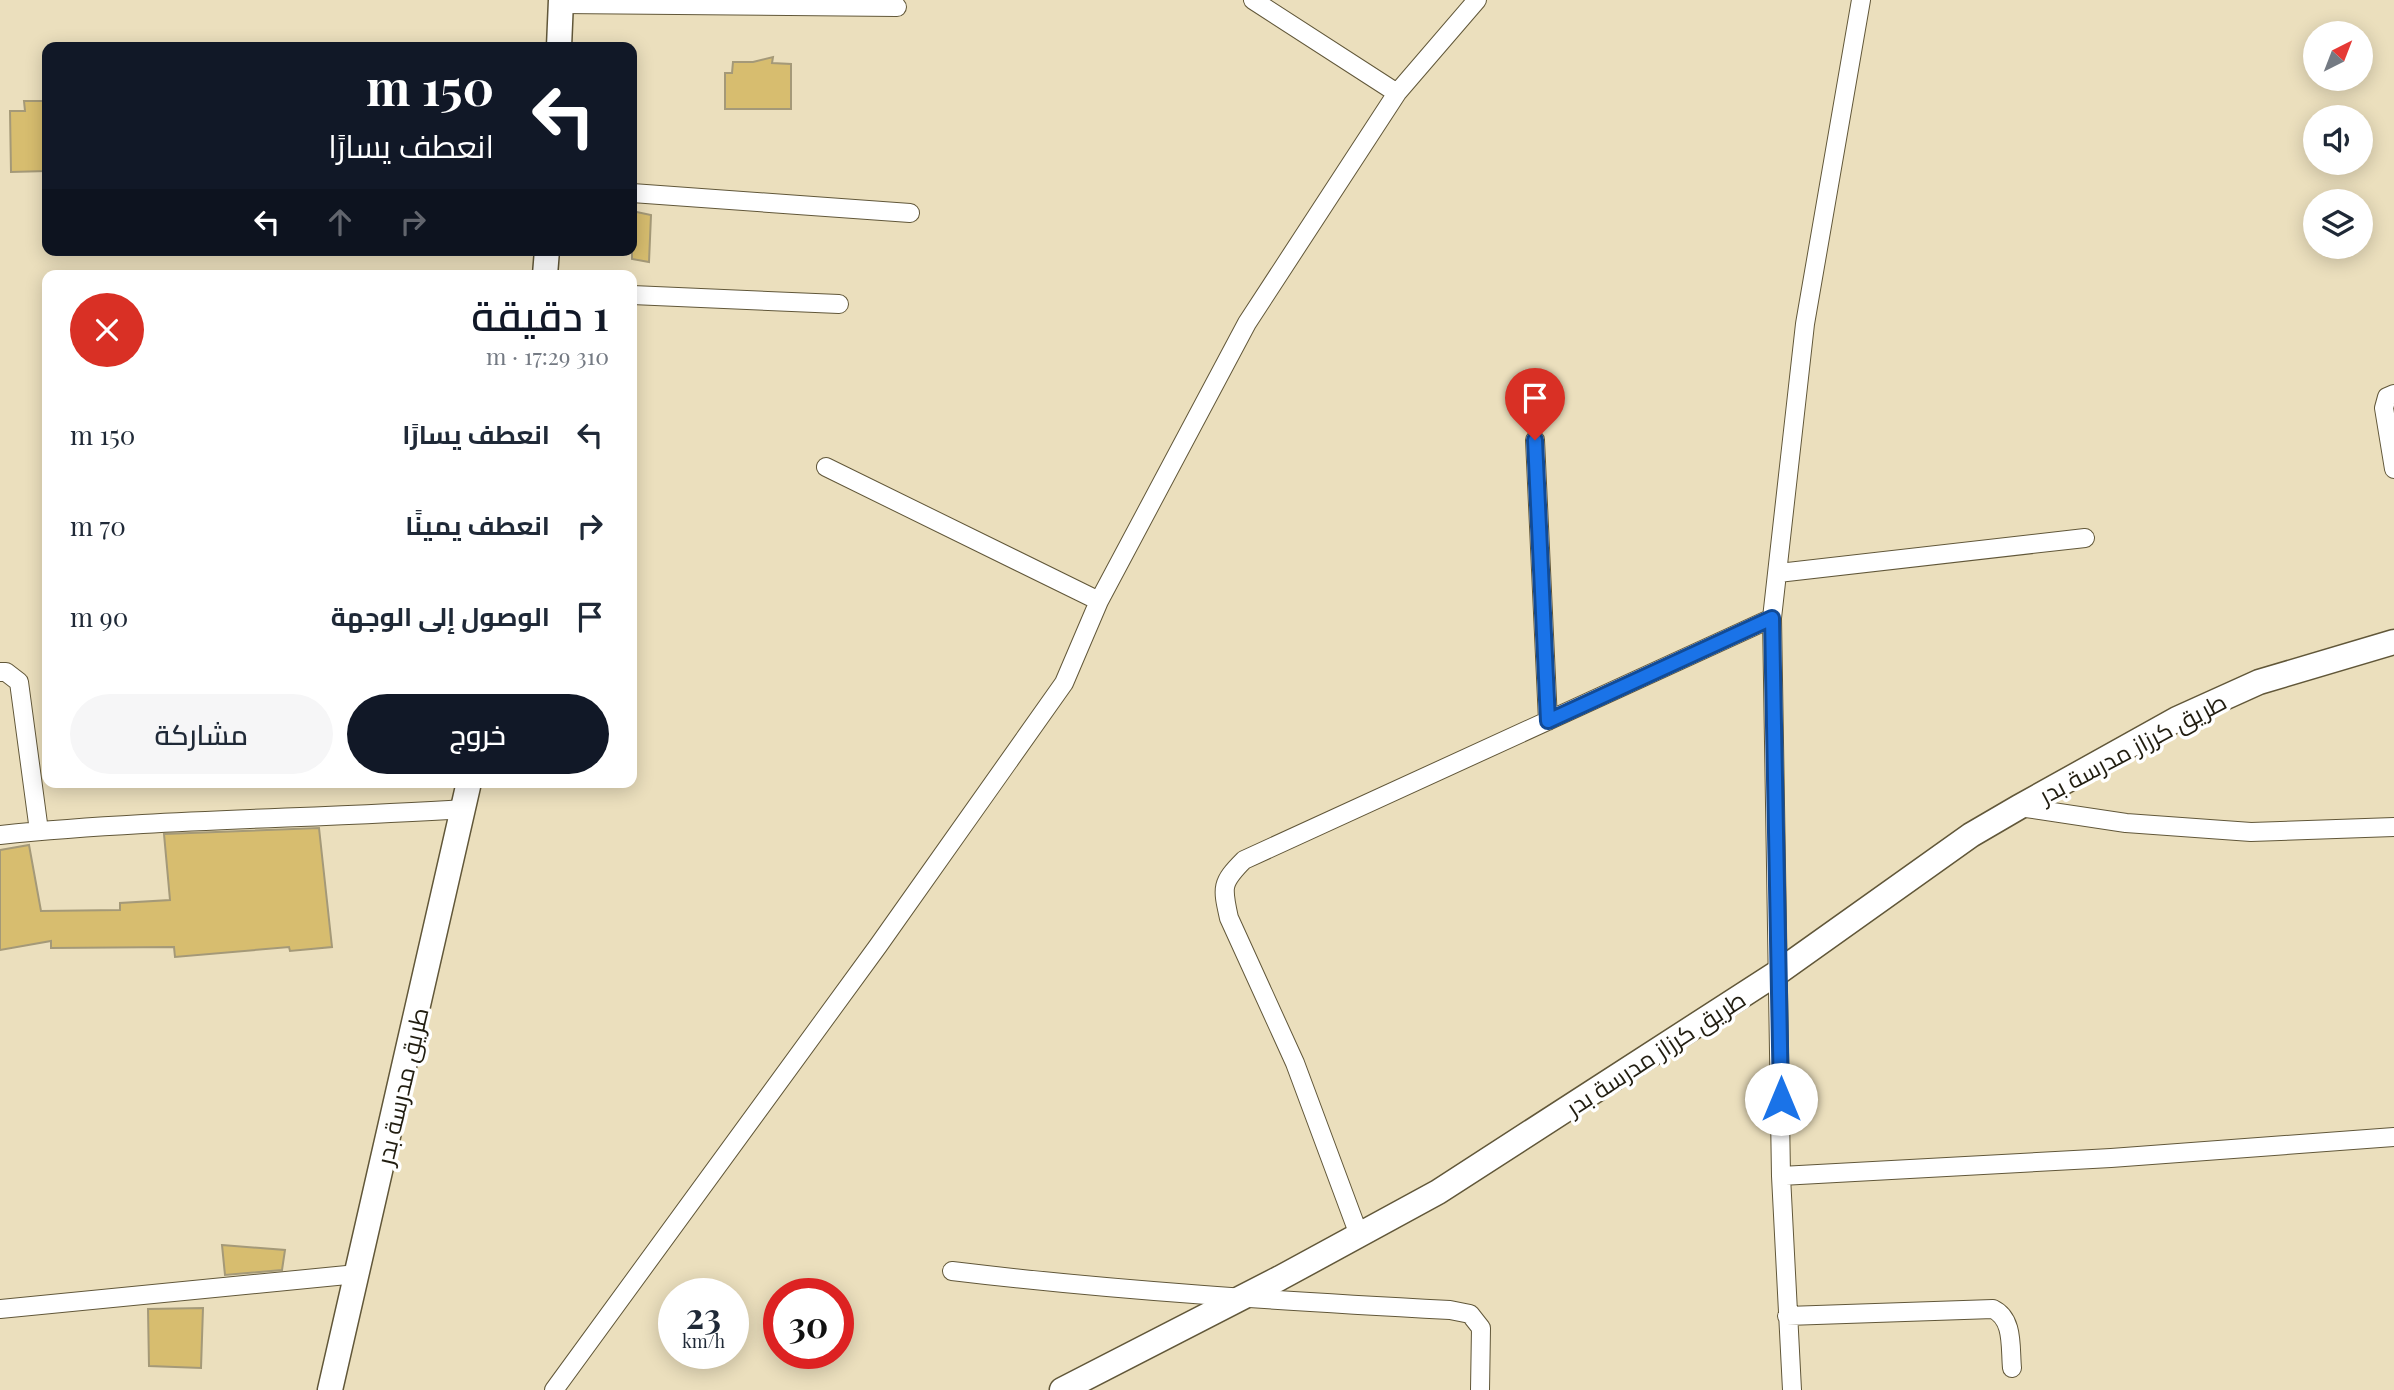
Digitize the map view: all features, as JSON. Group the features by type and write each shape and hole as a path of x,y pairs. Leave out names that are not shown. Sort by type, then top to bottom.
{"street":[{"path":"1253,0 1397,93"},
{"path":"554,1390 870,957 1064,683 1099,601 1247,323 1397,93 1477,0"},
{"path":"1792,1390 1781,1176 1780,971 1772,618 1805,324 1861,0"},
{"path":"559,42 561,2 897,7"},
{"path":"637,193 910,213"},
{"path":"637,295 839,304"},
{"path":"2394,394 2386,397 2384,408 2394,469"},
{"path":"1535,440 1548,721"},
{"path":"826,467 1099,601"},
{"path":"1778,573 2085,538"},
{"path":"1359,1235 1295,1063 1229,918 1224,893 1225,878 1244,860 1772,618"},
{"name":"طريق كرزاز مدرسة بدر","path":"1062,1390 1438,1192 1780,971 1971,835 2019,807 2177,719 2259,682 2394,642"},
{"path":"0,673 6,672 19,682 40,831"},
{"name":"طريق مدرسة بدر","path":"330,1390 468,788"},
{"path":"2019,807 2126,823 2251,832 2394,827"},
{"path":"0,835 465,809"},
{"path":"1781,1176 2394,1137"},
{"path":"952,1271 1069,1285 1450,1310 1470,1314 1481,1328 1480,1390"},
{"path":"0,1309 357,1274"},
{"path":"1787,1316 1993,1309 2003,1313 2009,1327 2012,1368"}],"building":[{"path":"773,57 772,63 791,64 791,109 725,109 725,73 732,73 733,62 753,62"},
{"path":"24,101 42,101 42,171 11,172 10,111 25,111"},
{"path":"637,212 651,215 649,262 632,259 632,256 637,256"},
{"path":"319,828 332,947 290,951 289,947 175,957 174,947 51,948 51,941 0,950 0,850 29,845 41,911 120,910 120,903 170,900 164,834"},
{"path":"222,1245 285,1250 282,1270 225,1275"},
{"path":"203,1308 201,1368 149,1366 148,1309"}],"route":[{"path":"1535,440 1548,721 1772,618 1781,1099"}]}
